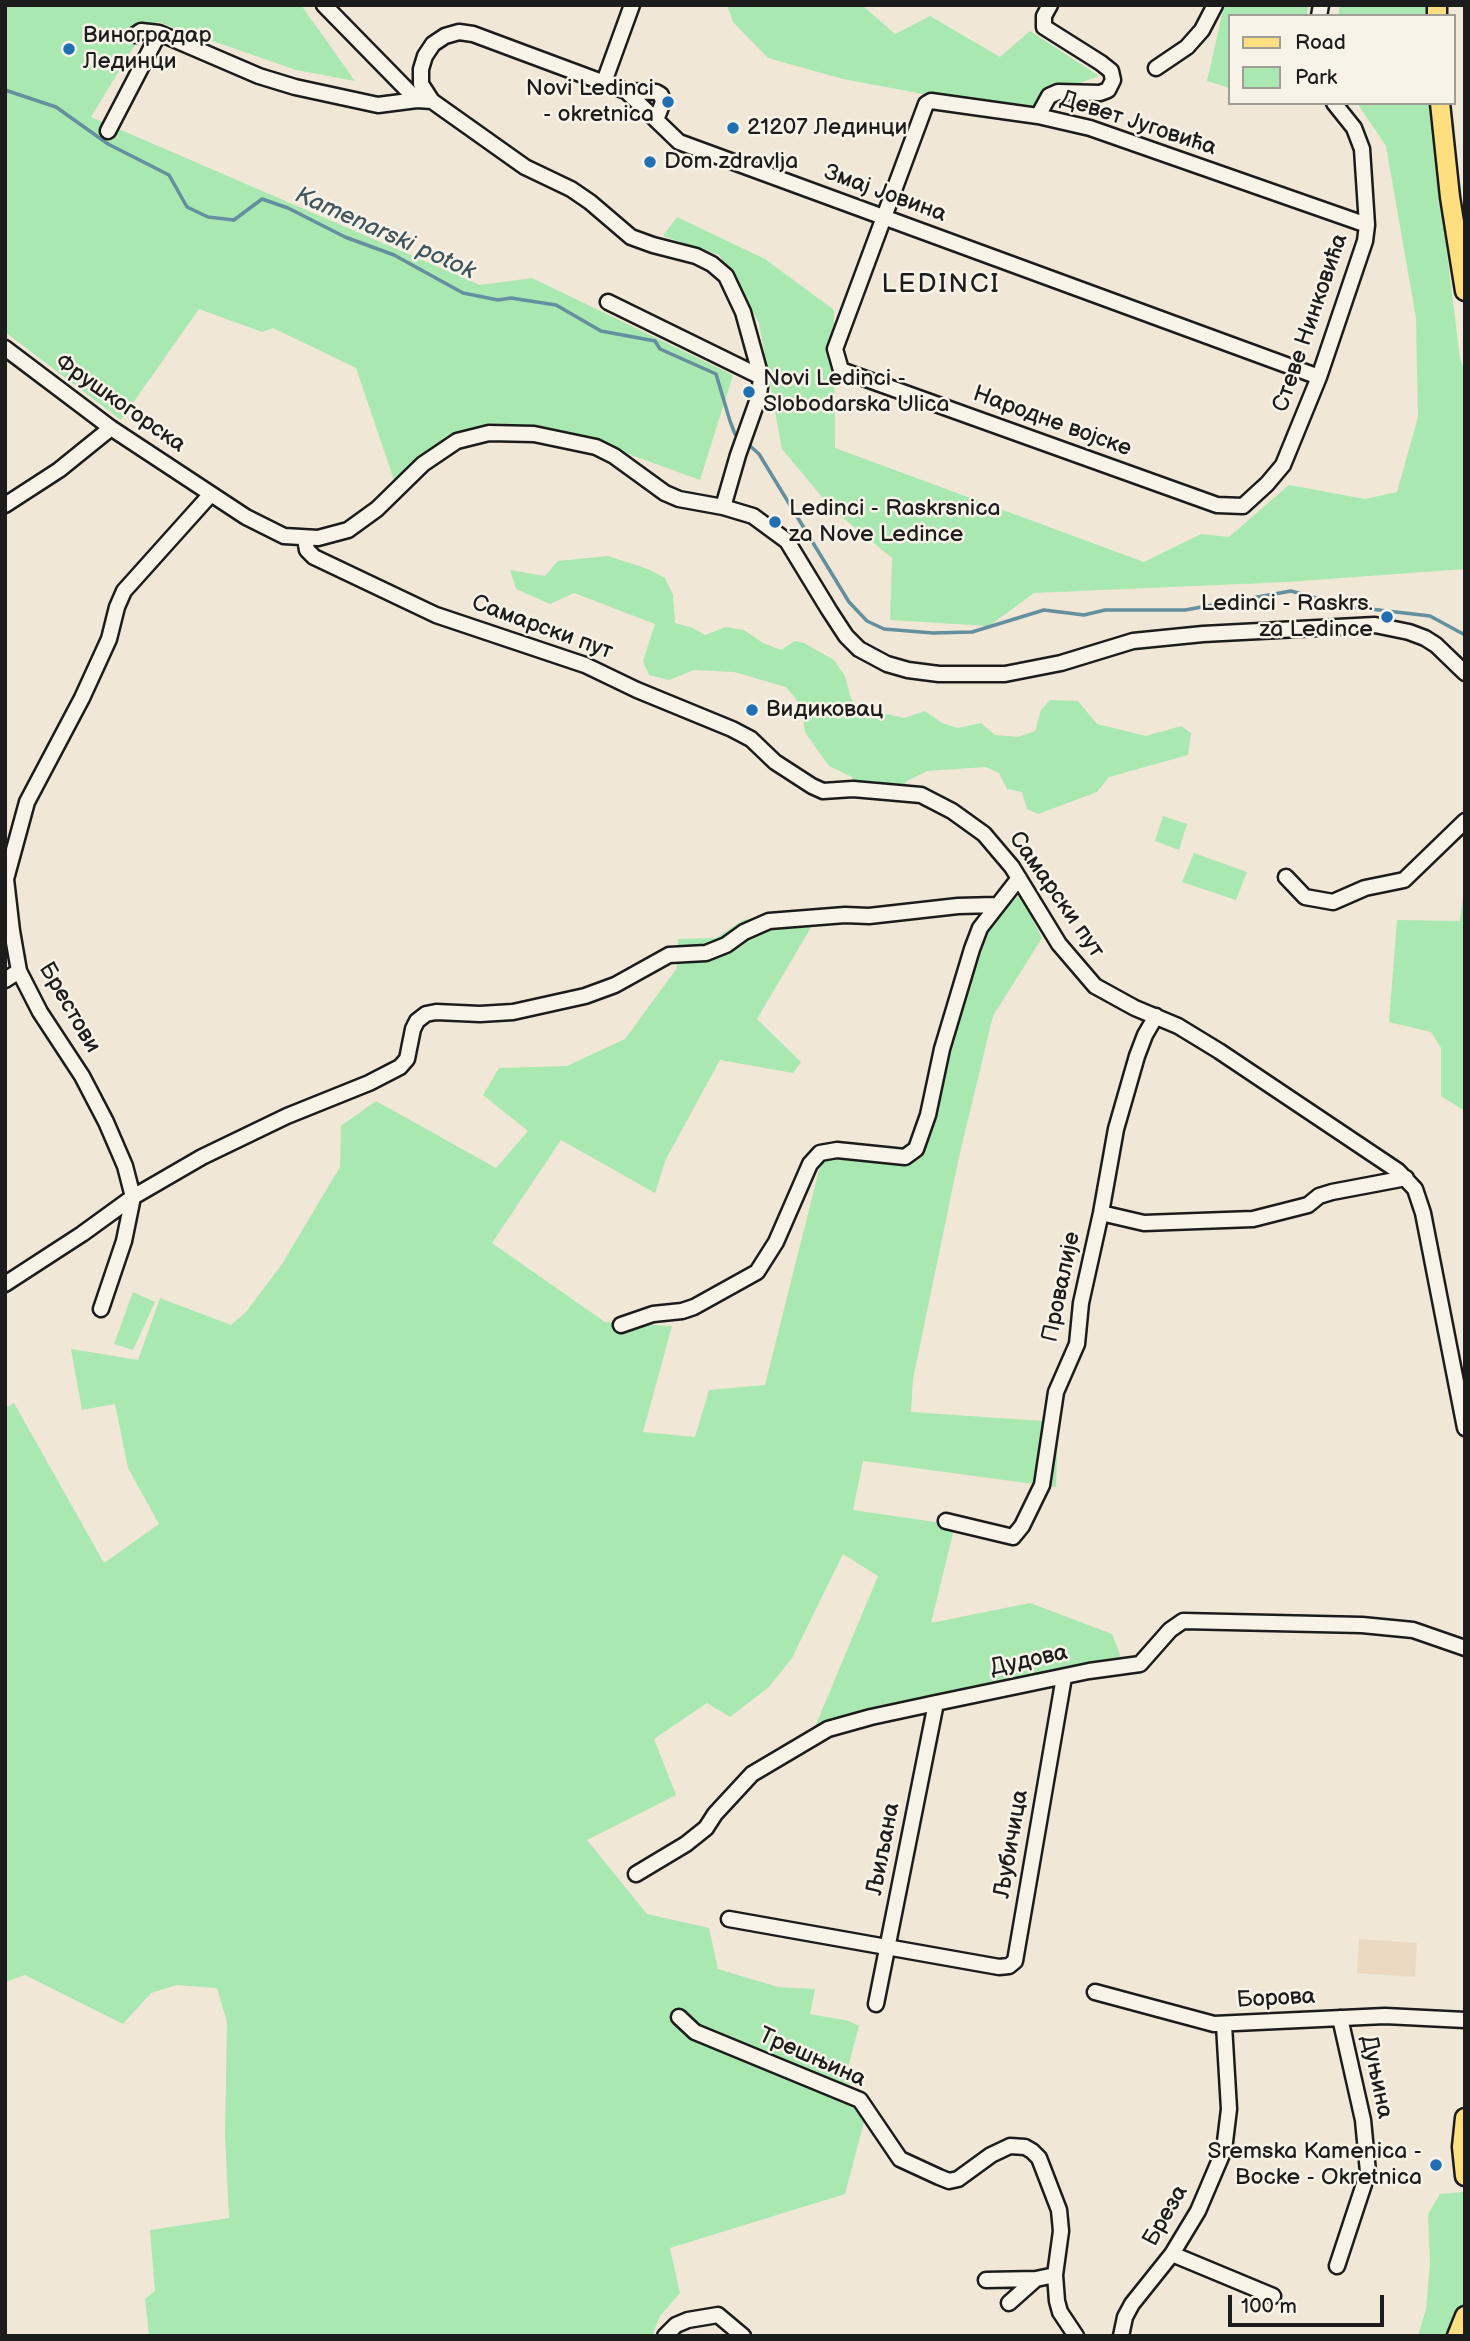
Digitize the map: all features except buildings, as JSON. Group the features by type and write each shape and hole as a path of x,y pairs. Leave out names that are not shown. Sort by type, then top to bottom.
{"main road":[{"path":"1440,105 1450,197 1465,291"},
{"path":"1465,2118 1462,2147 1465,2176"},
{"path":"1457,2336 1465,2316"}],"street":[{"path":"324,5 425,101 525,167 571,189 631,237 696,256 712,264 726,276 755,351 761,377 759,396 723,507"},
{"path":"604,82 632,5"},
{"path":"1156,68 1187,47 1202,30 1215,5"},
{"path":"1038,116 1049,96 1058,92 1100,93 1108,90 1113,80 1111,71 1101,62 1044,27 1048,6"},
{"path":"135,35 141,32 159,33 259,76 295,87 378,105 425,101"},
{"name":"Змај Јовина","path":"425,101 421,69 433,44 445,36 459,32 473,34 626,91 679,142 1319,377"},
{"path":"108,131 159,33"},
{"path":"626,91 656,92 661,95 663,102 656,120"},
{"name":"Девет Југовића","path":"884,218 926,104 931,101 1038,116 1090,128 1367,226"},
{"name":"Стеве Нинковића","path":"1243,506 1283,465 1319,377 1365,241 1367,226 1362,149 1354,128 1336,105"},
{"name":"Народне војске","path":"884,218 835,349 841,370 1217,505 1243,506"},
{"path":"608,302 761,377"},
{"name":"Фрушкогорска","path":"5,348 111,428 211,494 284,536 305,539 334,535 355,526 377,509 423,464 457,441 489,433 534,434 596,447 679,499 753,516 787,541 846,636 859,649 887,664 908,670 961,675 1005,674 1061,663 1133,641 1203,634 1375,625 1424,638 1436,645 1465,673"},
{"path":"5,505 59,470 111,428"},
{"name":"Брестови","path":"101,1309 124,1241 133,1197 125,1166 106,1122 82,1076 40,1012 19,971 6,879 27,802 82,698 114,623 124,591 211,494"},
{"name":"Самарски пут","path":"305,539 307,550 314,557 436,615 585,665 637,691 732,729 751,739 775,762 823,791 853,789 920,795 952,811 984,834 1019,878 1059,944 1095,986 1178,1026 1219,1051 1406,1178 1415,1189 1423,1213 1465,1428"},
{"path":"1286,877 1305,897 1322,902 1333,902 1365,888 1404,880 1465,821"},
{"path":"621,1325 653,1314 694,1307 757,1272 776,1242 810,1164 820,1153 837,1150 905,1157 916,1149 972,948 980,928 1019,878"},
{"path":"5,1284 133,1197 202,1157 287,1116 369,1083 400,1067 407,1059 413,1029 417,1021 426,1014 513,1013 585,996 615,985 669,955 706,953 769,921 996,905"},
{"path":"5,980 19,971"},
{"name":"Провалије","path":"946,1521 1013,1537 1035,1503 1042,1485 1056,1391 1077,1344 1081,1303 1116,1129 1137,1056 1156,1016"},
{"path":"1101,1213 1144,1223 1253,1219 1308,1205 1319,1196 1332,1192 1406,1178"},
{"name":"Дудова","path":"636,1874 686,1844 706,1828 715,1814 752,1774 828,1729 1064,1676 1140,1664 1170,1630 1183,1621 1362,1625 1413,1630 1465,1647"},
{"name":"Љубичица","path":"888,1946 999,1967 1009,1966 1015,1961 1064,1676"},
{"name":"Љиљана","path":"877,2004 936,1703"},
{"path":"729,1919 888,1946"},
{"name":"Борова","path":"1095,1992 1224,2025 1410,2016 1465,2020"},
{"name":"Трешњина","path":"679,2017 695,2032 860,2100 900,2159 949,2181 958,2179 991,2155 1010,2146 1025,2147 1032,2151 1039,2158 1059,2210 1061,2231 1055,2275 1057,2301 1060,2312 1076,2336"},
{"name":"Дуњина","path":"1337,2266 1366,2184 1368,2165 1363,2120 1340,2018"},
{"name":"Бреза","path":"1121,2336 1125,2317 1132,2304 1172,2254 1198,2211 1224,2150 1229,2109 1224,2025"},
{"path":"1172,2254 1273,2296"},
{"path":"986,2280 1036,2279 1055,2275"},
{"path":"1009,2303 1036,2279"},
{"path":"665,2336 676,2325 688,2320 718,2315 743,2336"}],"shaded area":[{"path":"1359,1939 1417,1943 1415,1977 1357,1973"}],"green space":[{"path":"5,5 301,5 355,81 296,70 158,22 144,30 91,117 480,285 532,278 733,375 700,480 576,435 491,423 446,439 394,480 356,368 273,328 262,332 199,309 121,420 5,332"},
{"path":"727,5 862,5 895,34 930,16 1000,57 1030,31 1099,76 1058,91 1038,110 987,106 843,79 768,58 733,22"},
{"path":"1224,5 1309,5 1307,14 1228,14 1228,87 1207,81"},
{"path":"1340,5 1429,5 1429,14 1338,14"},
{"path":"1358,105 1432,105 1435,157 1460,358 1465,373 1465,569 1287,582 1034,593 989,626 890,620 892,558 832,509 782,449 759,323 719,255 663,236 677,217 765,259 834,310 835,448 1144,562 1201,534 1229,537 1289,485 1365,499 1397,492 1418,417 1416,318 1386,146"},
{"path":"608,556 648,569 665,578 673,595 675,623 705,635 726,627 744,630 763,643 781,650 795,641 804,643 834,660 845,676 851,699 860,708 904,718 925,711 942,723 958,728 981,723 995,735 1018,737 1035,731 1041,710 1050,700 1078,701 1097,724 1146,736 1181,726 1191,733 1188,755 1109,777 1097,792 1038,814 1027,809 1022,792 1007,789 999,773 986,767 927,771 907,781 901,790 854,783 852,777 829,766 816,748 805,732 802,713 796,699 786,687 734,672 694,670 669,680 649,675 643,661 655,624 574,593 550,604 516,589 510,570 545,576 558,561"},
{"path":"1163,816 1187,824 1179,850 1155,841"},
{"path":"1194,853 1247,872 1236,900 1182,882"},
{"path":"1465,881 1465,1111 1441,1096 1441,1048 1431,1032 1389,1022 1397,920 1460,921"},
{"path":"1020,894 1042,938 993,1016 959,1157 913,1379 911,1412 1058,1422 1056,1487 863,1461 853,1510 955,1525 931,1623 1030,1603 1112,1634 1121,1657 949,1693 815,1727 878,1576 843,1554 792,1658 769,1687 730,1717 707,1703 654,1739 676,1795 587,1840 647,1914 709,1928 718,1969 778,1987 815,1989 810,2014 849,2021 859,2026 846,2075 864,2122 845,2194 670,2248 680,2293 660,2316 652,2336 149,2336 145,2299 155,2291 150,2230 229,2218 225,2136 227,2022 217,1988 177,1985 151,1993 123,2024 25,1975 5,1982 5,1408 14,1403 104,1563 159,1524 128,1468 115,1404 82,1410 71,1349 138,1360 160,1298 231,1325 246,1312 282,1264 340,1167 341,1126 376,1101 496,1168 528,1131 483,1095 499,1068 567,1066 625,1039 677,968 678,939 716,938 743,920 823,907 757,1019 801,1062 793,1073 720,1060 666,1159 655,1193 561,1140 492,1243 605,1322 672,1326 643,1432 695,1437 709,1390 765,1385 822,1158 907,1154 929,1120 981,934"},
{"path":"133,1292 155,1302 133,1350 114,1344"},
{"path":"1463,2192 1465,2336 1418,2336 1426,2309 1430,2264 1428,2214 1440,2194"}],"waterway":[{"name":"Kamenarski potok","path":"5,90 56,107 108,144 169,175 187,207 208,217 234,220 262,199 288,208 345,237 394,255 463,293 498,300 511,298 556,305 601,331 655,341 660,349 716,374 730,421 739,438"},
{"name":"Kamenarski potok","path":"748,444 759,454 849,602 867,621 884,629 933,633 972,632 1044,610 1084,615 1105,610 1185,610 1291,591 1345,606 1430,616 1465,635"}],"place":[{"name":"Виноградар Лединци","path":"69,49"},
{"name":"Novi Ledinci - okretnica","path":"668,102"},
{"name":"21207 Лединци","path":"733,128"},
{"name":"Dom zdravlja","path":"650,162"},
{"name":"Novi Ledinci - Slobodarska Ulica","path":"749,392"},
{"name":"Ledinci - Raskrsnica za Nove Ledince","path":"775,522"},
{"name":"Ledinci - Raskrs. za Ledince","path":"1387,617"},
{"name":"Видиковац","path":"752,710"},
{"name":"Sremska Kamenica - Bocke - Okretnica","path":"1436,2165"}],"district":[{"name":"LEDINCI","path":"941,285"}]}
